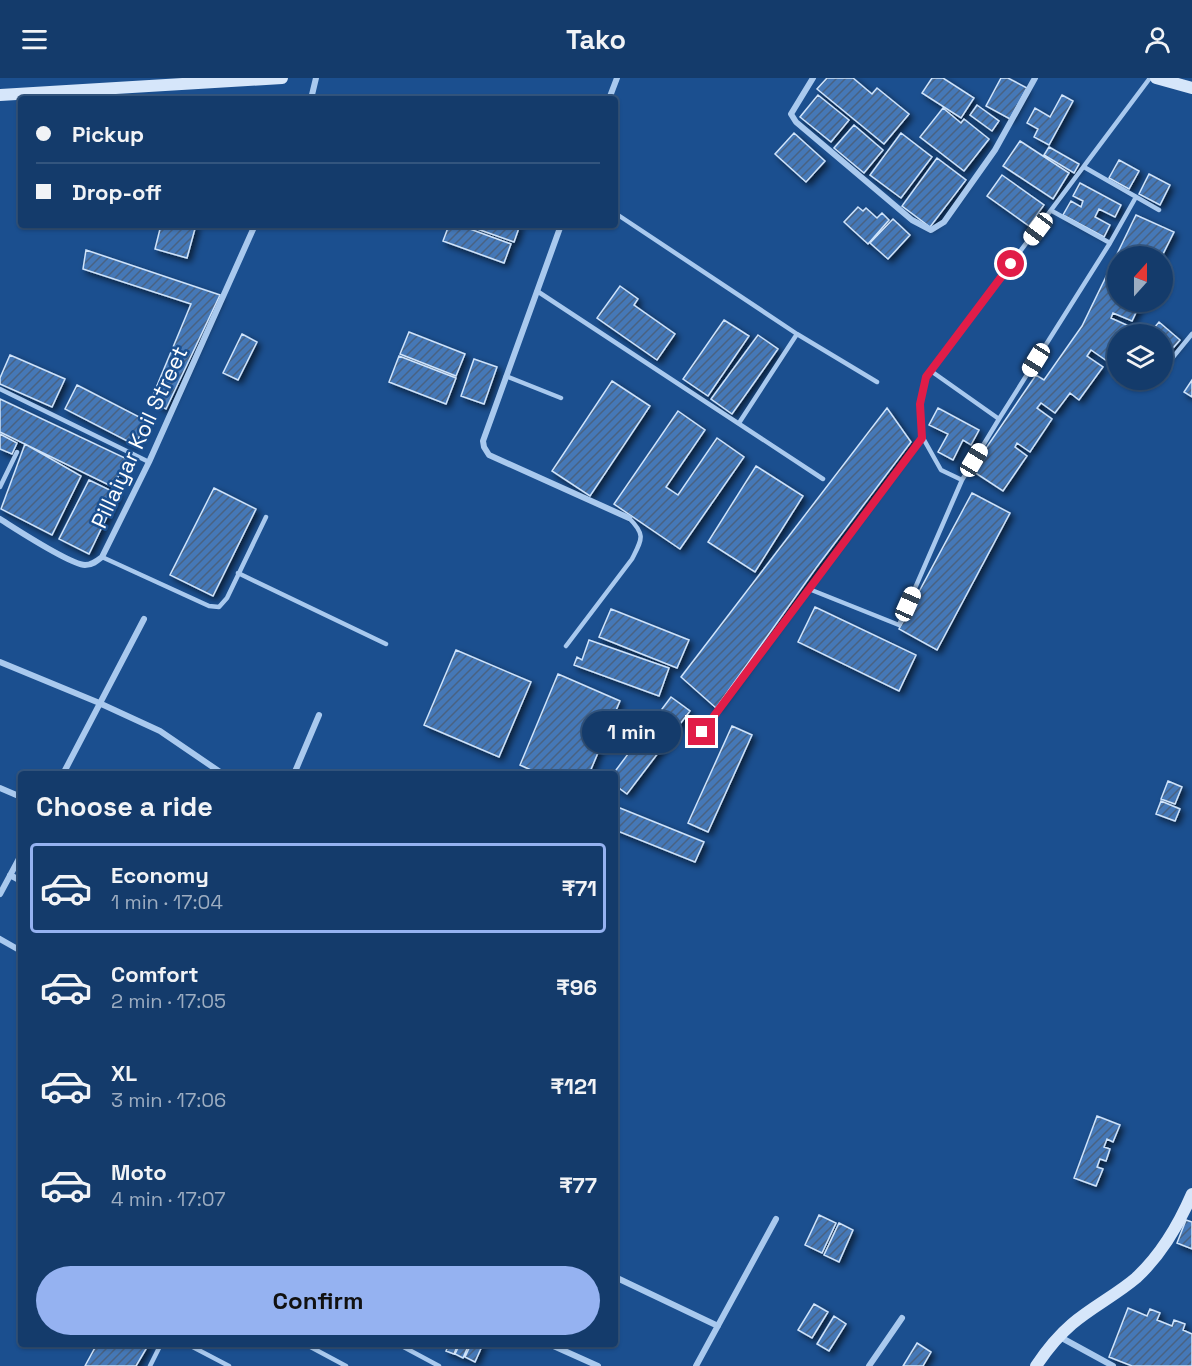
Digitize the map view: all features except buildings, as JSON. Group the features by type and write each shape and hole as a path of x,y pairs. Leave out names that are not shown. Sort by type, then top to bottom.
{"street":[{"path":"0,95 282,78"},
{"path":"312,96 316,78"},
{"path":"610,96 617,78"},
{"path":"813,78 791,114 796,122 912,220 931,231 944,222 995,150 1035,78"},
{"path":"1156,78 1192,88"},
{"name":"Pillaiyar Koil Street","path":"0,519 52,550 81,564 92,564 102,556 149,462 254,228"},
{"path":"560,228 483,441 484,447 489,455 629,518"},
{"path":"65,771 144,619"},
{"path":"0,662 160,731 219,771"},
{"path":"295,771 319,715"},
{"path":"0,788 18,796"},
{"path":"0,894 18,860"},
{"path":"10,875 18,879"},
{"path":"0,939 18,949"},
{"path":"1036,1366 1059,1337 1073,1324 1143,1270 1172,1232 1192,1194"},
{"path":"696,1366 776,1220"},
{"path":"618,1278 718,1326"},
{"path":"869,1366 902,1318"},
{"path":"1059,1337 1113,1366"},
{"path":"556,1347 598,1366"}],"lane":[{"path":"962,480 940,470 922,438 920,404 926,377 1150,78"},
{"path":"1084,167 1159,210"},
{"path":"809,589 899,625 962,480 1110,243 1136,197"},
{"path":"1052,211 1110,243"},
{"path":"618,215 797,334 877,382"},
{"path":"537,291 823,479"},
{"path":"739,423 797,334"},
{"path":"1173,357 1192,334"},
{"path":"931,371 999,419"},
{"path":"506,376 561,398"},
{"path":"0,389 149,462"},
{"path":"702,732 922,438"},
{"path":"0,487 17,452"},
{"path":"102,556 209,606 219,607 227,598 266,517"},
{"path":"566,646 632,559 639,545 642,534 629,518"},
{"path":"238,573 386,644"},
{"path":"150,1366 160,1347"},
{"path":"193,1347 229,1366"},
{"path":"311,1347 346,1366"},
{"path":"404,1347 439,1366"}],"route":[{"path":"702,732 922,438 920,404 926,377 1011,264"}]}
